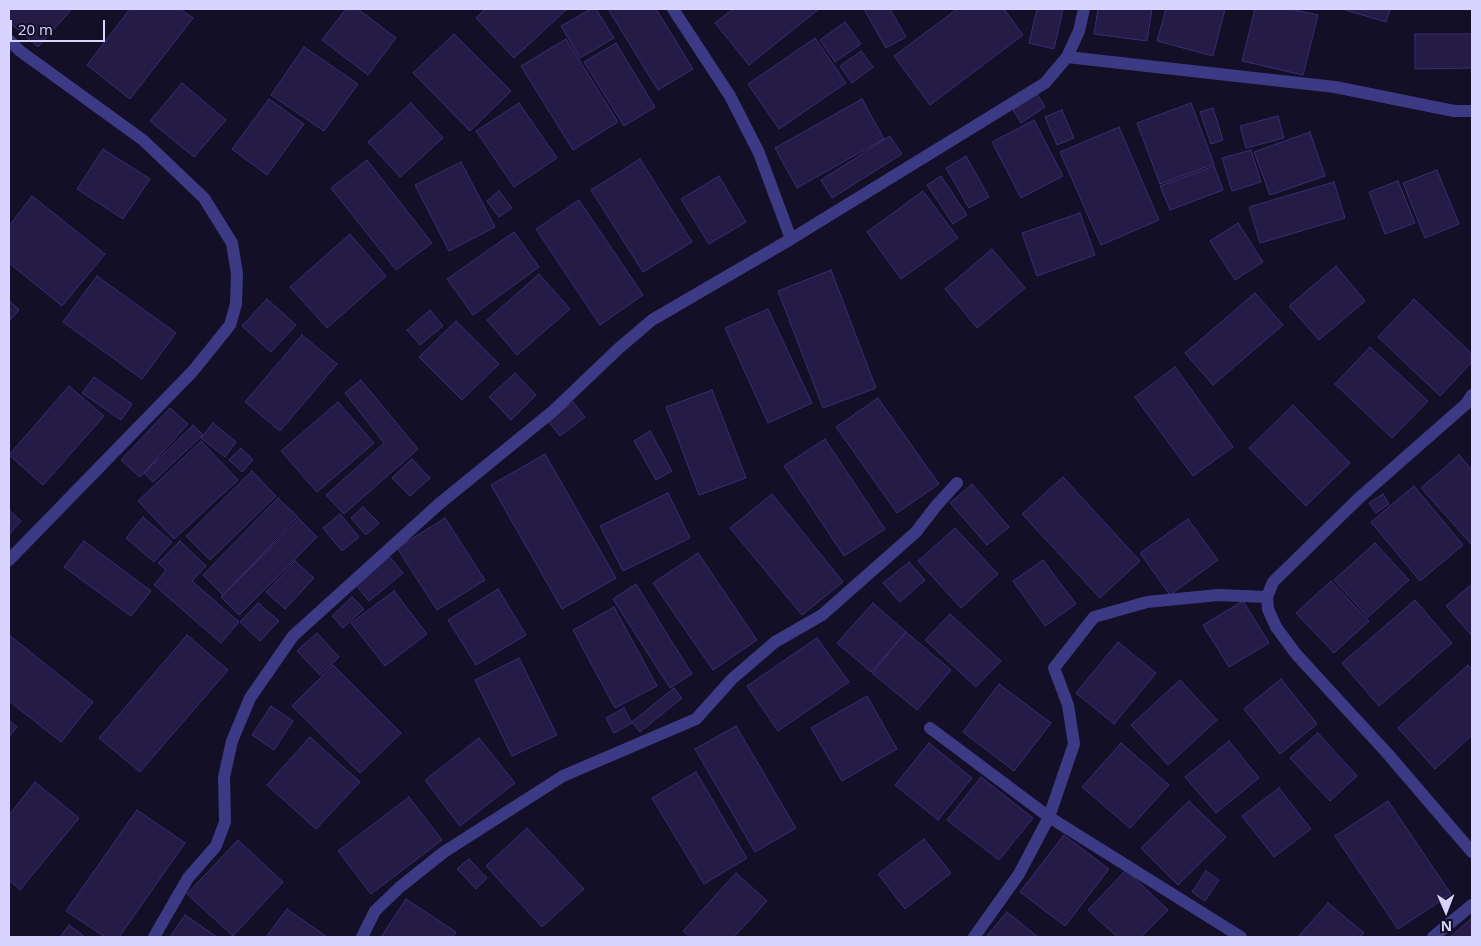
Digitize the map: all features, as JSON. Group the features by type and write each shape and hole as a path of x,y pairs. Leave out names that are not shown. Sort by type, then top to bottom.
{"street":[{"path":"673,9 730,96 759,153 791,239"},
{"path":"154,937 188,878 216,846 225,822 224,777 232,741 250,698 293,636 439,504 552,412 618,349 652,320 791,239 1045,84 1068,57 1079,31 1084,9"},
{"path":"9,40 20,51 143,140 204,198 232,243 237,274 236,304 230,325 193,371 9,560"},
{"path":"1068,57 1335,87 1454,111 1472,111"},
{"path":"1472,395 1466,404 1359,498 1273,582 1267,597 1268,609 1276,627 1296,654 1387,753 1472,852"},
{"path":"362,937 375,911 400,887 444,852 563,776 696,720 732,679 775,642 822,615 916,532 957,483"},
{"path":"974,937 1019,874 1049,817 1074,744 1068,704 1054,668 1094,617 1147,602 1218,595 1267,597"},
{"path":"930,728 1049,817 1241,937"},
{"path":"1433,937 1472,905"}],"building":[{"path":"9,9 71,10 38,47 9,22"},
{"path":"130,9 180,9 193,18 130,99 87,65"},
{"path":"346,9 358,9 396,38 368,75 322,40"},
{"path":"485,9 567,9 514,58 476,18"},
{"path":"591,9 596,9 614,38 580,58 561,26"},
{"path":"608,9 656,9 693,69 658,90"},
{"path":"733,9 819,9 749,65 715,23"},
{"path":"864,9 890,9 906,37 886,48"},
{"path":"957,9 1004,9 1023,35 930,105 894,56"},
{"path":"1037,9 1063,9 1054,49 1029,43"},
{"path":"1098,9 1152,9 1147,41 1094,34"},
{"path":"1166,9 1225,9 1213,56 1157,41"},
{"path":"1255,9 1290,9 1318,15 1303,75 1242,61"},
{"path":"1342,9 1390,9 1386,22"},
{"path":"845,22 861,44 835,62 820,40"},
{"path":"454,34 511,91 470,131 413,73"},
{"path":"1415,34 1472,34 1472,68 1415,69"},
{"path":"815,38 846,83 779,129 748,84"},
{"path":"566,39 618,122 573,150 521,66"},
{"path":"616,43 655,107 624,126 584,62"},
{"path":"304,47 358,84 324,131 271,95"},
{"path":"861,51 873,67 852,83 840,66"},
{"path":"182,83 226,120 194,157 150,121"},
{"path":"1037,94 1045,107 1021,123 1013,110"},
{"path":"269,99 304,124 267,175 232,149"},
{"path":"862,99 884,139 797,188 775,148"},
{"path":"411,103 443,138 400,177 368,142"},
{"path":"519,103 557,158 514,187 476,131"},
{"path":"1191,103 1214,164 1160,184 1137,123"},
{"path":"1213,108 1223,140 1211,144 1200,112"},
{"path":"1062,110 1074,138 1057,145 1045,117"},
{"path":"1278,116 1284,138 1246,148 1240,126"},
{"path":"1034,120 1063,176 1021,198 992,142"},
{"path":"1119,127 1159,220 1101,245 1060,152"},
{"path":"1310,132 1325,176 1270,195 1254,152"},
{"path":"890,136 902,154 832,198 821,180"},
{"path":"103,149 150,179 123,219 77,189"},
{"path":"1251,150 1261,182 1232,191 1222,158"},
{"path":"966,156 989,197 969,208 946,168"},
{"path":"640,159 692,242 643,272 591,190"},
{"path":"367,160 432,243 396,270 331,188"},
{"path":"461,162 495,227 449,251 415,185"},
{"path":"1214,166 1223,190 1170,210 1160,186"},
{"path":"1437,170 1459,224 1425,238 1403,183"},
{"path":"719,176 746,222 709,244 681,199"},
{"path":"941,176 967,215 953,224 927,185"},
{"path":"1398,181 1415,223 1385,234 1369,192"},
{"path":"1334,182 1345,218 1260,243 1249,207"},
{"path":"499,191 512,208 499,217 487,201"},
{"path":"923,191 958,238 901,279 867,232"},
{"path":"32,196 105,254 62,306 9,263 9,226"},
{"path":"579,200 643,295 600,325 536,229"},
{"path":"1080,213 1095,255 1037,276 1022,233"},
{"path":"1238,223 1263,262 1235,280 1210,241"},
{"path":"514,232 539,267 473,315 447,279"},
{"path":"350,234 386,276 327,328 290,287"},
{"path":"992,249 1025,288 977,328 945,289"},
{"path":"1336,266 1365,301 1319,340 1289,306"},
{"path":"831,270 876,388 823,408 778,291"},
{"path":"539,274 570,309 517,355 487,320"},
{"path":"97,276 176,333 142,379 63,322"},
{"path":"1255,293 1283,325 1213,385 1185,353"},
{"path":"267,299 296,325 271,352 242,326"},
{"path":"1414,299 1472,354 1472,362 1440,396 1378,337"},
{"path":"9,300 19,310 9,321"},
{"path":"768,309 812,403 768,423 725,328"},
{"path":"430,310 443,326 420,345 407,330"},
{"path":"456,321 499,364 462,400 419,357"},
{"path":"302,335 337,364 280,431 245,402"},
{"path":"1370,347 1428,401 1392,438 1335,384"},
{"path":"1175,367 1233,447 1193,476 1135,397"},
{"path":"515,373 536,395 511,420 489,397"},
{"path":"94,377 132,404 121,420 82,393"},
{"path":"361,380 418,449 344,514 326,495 384,443 345,393"},
{"path":"69,386 104,416 43,485 9,455"},
{"path":"712,390 746,478 699,495 666,407"},
{"path":"878,398 939,484 897,513 836,427"},
{"path":"338,402 374,443 317,492 281,451"},
{"path":"573,402 585,417 560,436 548,421"},
{"path":"1293,405 1350,463 1306,506 1249,448"},
{"path":"170,408 188,424 140,477 121,460"},
{"path":"213,423 236,442 225,457 201,438"},
{"path":"193,425 203,435 153,482 144,473"},
{"path":"650,431 672,471 656,480 634,441"},
{"path":"825,439 885,529 844,556 784,466"},
{"path":"201,441 238,480 174,539 138,501"},
{"path":"241,448 253,460 242,472 229,460"},
{"path":"545,454 616,578 562,609 491,485"},
{"path":"1459,455 1472,470 1472,545 1421,488"},
{"path":"412,459 430,478 410,496 392,478"},
{"path":"252,471 276,496 210,560 186,536"},
{"path":"1063,477 1140,561 1100,598 1022,514"},
{"path":"972,484 1009,527 987,545 950,503"},
{"path":"1414,486 1463,545 1420,581 1371,522"},
{"path":"668,493 690,538 623,571 600,526"},
{"path":"772,494 843,582 802,615 730,528"},
{"path":"1383,494 1389,504 1376,513 1369,503"},
{"path":"278,498 298,517 223,595 203,575"},
{"path":"363,507 379,523 366,535 351,518"},
{"path":"9,510 21,521 9,535"},
{"path":"340,514 359,537 342,551 323,528"},
{"path":"143,517 172,542 154,562 126,538"},
{"path":"445,518 485,580 437,610 397,548"},
{"path":"299,519 317,537 239,615 221,597"},
{"path":"1188,519 1218,560 1170,595 1140,553"},
{"path":"955,528 998,574 961,608 918,561"},
{"path":"84,541 151,591 131,616 64,567"},
{"path":"180,541 206,566 192,581 239,622 221,643 154,585 166,570 158,563"},
{"path":"1375,543 1409,580 1368,617 1334,580"},
{"path":"698,553 757,640 713,670 653,583"},
{"path":"389,556 403,573 369,601 355,584"},
{"path":"1043,560 1076,604 1045,626 1013,581"},
{"path":"295,561 314,578 285,609 266,592"},
{"path":"909,562 925,580 900,602 883,583"},
{"path":"1331,581 1369,621 1334,653 1296,613"},
{"path":"636,584 692,674 670,688 613,599"},
{"path":"1472,584 1472,636 1446,606"},
{"path":"498,589 526,635 476,665 448,620"},
{"path":"394,591 427,634 385,666 351,623"},
{"path":"352,597 364,609 343,628 332,616"},
{"path":"1415,600 1452,643 1379,706 1342,663"},
{"path":"1243,601 1269,643 1229,667 1203,625"},
{"path":"258,603 279,621 260,641 240,622"},
{"path":"873,603 906,632 871,672 837,643"},
{"path":"614,607 657,686 615,708 573,630"},
{"path":"950,614 1001,661 976,687 925,640"},
{"path":"906,632 951,670 917,710 872,673"},
{"path":"317,633 339,657 320,675 297,651"},
{"path":"9,635 93,702 61,742 9,701"},
{"path":"187,635 228,670 140,772 99,738"},
{"path":"817,638 849,682 778,731 747,686"},
{"path":"1118,642 1156,673 1114,724 1076,693"},
{"path":"519,658 557,735 512,756 475,680"},
{"path":"333,665 401,733 360,773 292,706"},
{"path":"1468,665 1472,670 1472,735 1435,769 1398,728"},
{"path":"1281,679 1317,724 1280,754 1244,709"},
{"path":"1180,680 1217,720 1168,765 1131,725"},
{"path":"999,684 1051,723 1014,771 963,732"},
{"path":"674,688 682,698 640,732 632,722"},
{"path":"867,696 897,749 842,781 811,728"},
{"path":"271,706 293,721 274,750 252,735"},
{"path":"624,708 632,723 614,733 606,718"},
{"path":"9,720 17,727 9,737"},
{"path":"736,726 796,828 755,852 695,749"},
{"path":"1318,733 1357,776 1330,801 1290,758"},
{"path":"310,737 360,782 316,829 267,785"},
{"path":"479,738 515,783 460,826 425,780"},
{"path":"1229,741 1259,778 1216,813 1185,777"},
{"path":"929,743 972,778 938,820 895,785"},
{"path":"1121,743 1169,785 1130,828 1082,787"},
{"path":"696,772 747,858 704,884 652,798"},
{"path":"981,777 1033,818 999,860 947,820"},
{"path":"35,782 79,818 20,890 9,880 9,815"},
{"path":"1279,788 1311,829 1274,857 1242,816"},
{"path":"409,797 442,840 371,894 338,851"},
{"path":"1189,801 1226,837 1178,885 1141,848"},
{"path":"1388,801 1451,894 1398,929 1335,836"},
{"path":"137,810 185,843 119,937 105,937 66,911"},
{"path":"527,828 584,889 542,927 486,866"},
{"path":"1064,835 1109,869 1065,926 1020,892"},
{"path":"924,839 951,873 905,909 878,874"},
{"path":"238,840 283,882 233,936 187,894"},
{"path":"469,859 487,878 476,889 457,869"},
{"path":"1126,870 1168,910 1141,937 1117,937 1088,910"},
{"path":"1206,871 1219,880 1205,901 1192,892"},
{"path":"736,873 767,901 734,937 690,937 683,931"},
{"path":"406,899 456,932 453,937 381,937"},
{"path":"1328,903 1364,933 1360,937 1298,937"},
{"path":"287,909 327,937 266,937"},
{"path":"1007,912 1038,937 986,937"},
{"path":"185,915 217,937 170,937"},
{"path":"1472,918 1472,937 1450,937"},
{"path":"69,925 85,937 60,937"}]}
